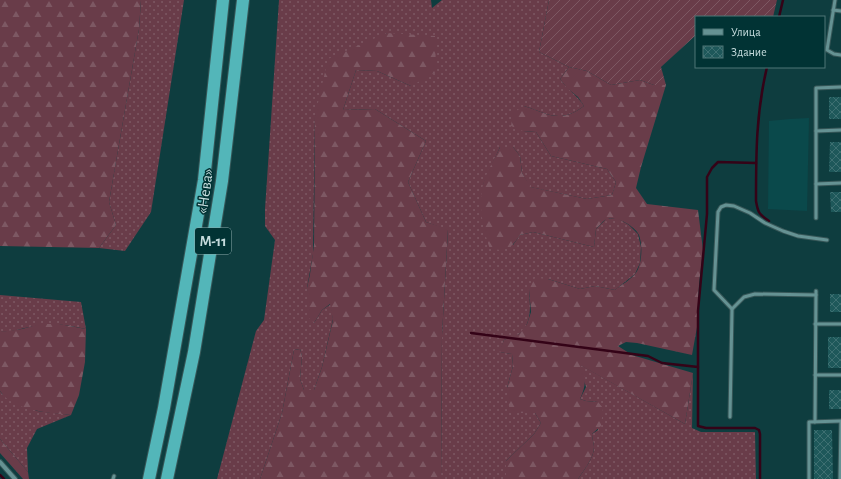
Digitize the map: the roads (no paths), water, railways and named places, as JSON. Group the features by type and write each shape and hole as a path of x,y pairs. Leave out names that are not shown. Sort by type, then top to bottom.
{"highway":[{"name":"«Нева»","path":"149,479 164,408 204,180 224,0"},
{"name":"«Нева»","path":"167,479 194,352 222,181 243,0"}],"street":[{"path":"0,462 15,479"}],"lane":[{"path":"835,0 826,50 834,54 841,55"},
{"path":"833,10 841,11"},
{"path":"816,218 816,88 841,88"},
{"path":"816,131 841,130"},
{"path":"816,184 841,183"},
{"path":"732,309 714,290 718,212 721,207 726,205 740,208 765,223 798,236 827,240"},
{"path":"815,422 816,291"},
{"path":"730,417 732,309 744,297 755,294 816,295"},
{"path":"815,324 841,324"},
{"path":"815,375 841,375"},
{"path":"809,479 809,422 841,422 840,479"}],"waterway":[{"path":"779,16 783,0"},
{"path":"767,68 763,84 759,117 756,201 757,208 760,213 769,221"},
{"path":"698,367 698,311 707,214 707,177 712,168 718,162 756,163"},
{"path":"471,333 648,356 662,363 698,367 698,426 706,428 755,428 759,430 760,479"},
{"path":"0,475 4,479"}]}
